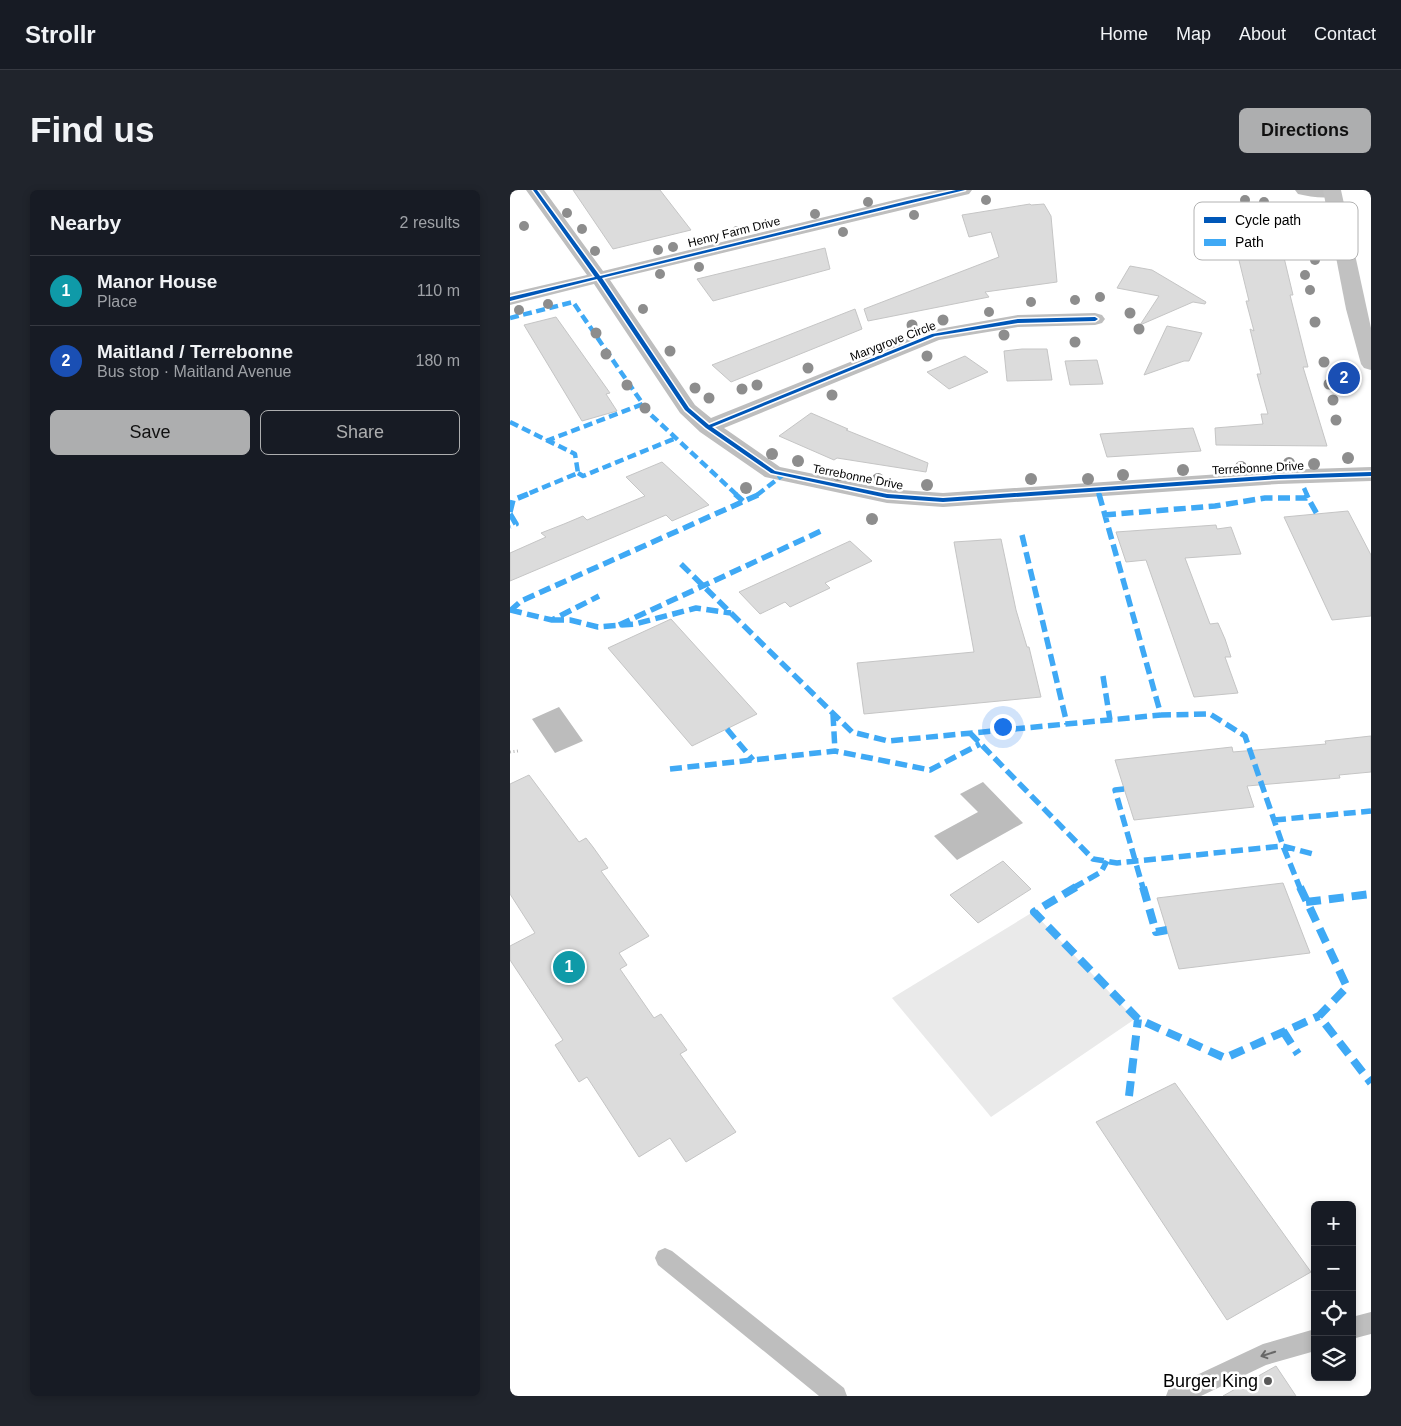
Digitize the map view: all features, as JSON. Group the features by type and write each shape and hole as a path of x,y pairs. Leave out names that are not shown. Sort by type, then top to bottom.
{"main road":[{"path":"1346,260 1356,309 1371,364"}],"street":[{"name":"Terrebonne Drive","path":"535,190 598,277 687,409 708,427 773,472 887,496 943,500 1279,477 1371,474"},
{"name":"Henry Farm Drive","path":"510,298 963,190"},
{"path":"1304,190 1332,191"},
{"name":"Marygrove Circle","path":"708,427 934,335 1018,321 1096,319"}],"lane":[{"path":"665,1258 836,1396"},
{"path":"1356,1327 1371,1323"},
{"path":"1177,1396 1263,1355 1311,1341"}],"path":[{"path":"510,752 518,751"}],"shaded area":[{"path":"559,707 583,741 555,753 532,719"},
{"path":"983,782 1023,823 957,860 934,836 978,812 960,794"},
{"path":"1033,912 1135,1019 991,1117 892,998"}],"building":[{"path":"573,190 660,190 691,230 613,249"},
{"path":"1030,204 1044,204 1051,216 1057,282 985,292 989,297 868,321 864,309 999,257 991,232 969,237 962,215"},
{"path":"825,248 830,269 713,301 697,279"},
{"path":"1239,260 1285,260 1293,295 1290,295 1308,367 1303,367 1327,446 1216,445 1215,428 1263,424 1261,414 1268,414 1257,374 1261,374 1250,329 1254,331 1246,301 1249,301"},
{"path":"1130,266 1152,270 1206,302 1205,304 1193,302 1140,325 1159,296 1117,288"},
{"path":"855,309 862,329 731,382 712,365"},
{"path":"556,317 610,393 606,394 617,411 582,421 524,325"},
{"path":"1167,326 1202,333 1189,361 1144,375"},
{"path":"1047,349 1052,380 1007,381 1004,351"},
{"path":"965,356 988,372 949,389 927,372"},
{"path":"1097,360 1103,384 1070,385 1065,361"},
{"path":"811,413 848,429 846,430 928,463 926,472 837,458 834,460 779,436"},
{"path":"1193,428 1201,451 1107,457 1100,434"},
{"path":"662,462 709,505 672,521 666,515 510,581 510,553 546,537 541,533 583,516 587,520 645,496 626,477"},
{"path":"1348,511 1371,555 1371,616 1332,620 1284,517"},
{"path":"1216,525 1217,529 1231,527 1241,554 1185,558 1210,624 1218,623 1225,639 1231,657 1225,657 1238,693 1194,697 1146,560 1126,562 1116,532"},
{"path":"1001,539 1016,610 1027,647 1029,647 1041,697 864,714 857,663 974,652 954,542"},
{"path":"850,541 872,561 825,583 830,588 790,607 785,602 760,614 739,592"},
{"path":"671,619 757,714 692,746 608,648"},
{"path":"1371,736 1371,772 1339,775 1340,778 1247,786 1254,807 1134,820 1115,760 1232,747 1233,752 1326,744 1325,741"},
{"path":"529,775 579,842 586,838 593,847 608,868 601,871 649,936 619,953 627,965 620,969 654,1018 661,1014 687,1050 680,1054 736,1132 686,1162 670,1138 639,1157 587,1077 579,1082 555,1045 563,1040 510,960 510,946 535,933 510,894 510,784"},
{"path":"1003,861 1031,889 978,923 950,895"},
{"path":"1283,883 1310,953 1179,969 1157,898"},
{"path":"1175,1083 1311,1272 1227,1320 1096,1122"},
{"name":"Burger King","path":"1276,1366 1296,1396 1223,1396"}],"marked path":[{"path":"510,318 573,302 649,413 743,501"},
{"path":"546,441 643,404"},
{"path":"510,422 575,454 578,473 513,500 510,512"},
{"path":"578,473 583,476 676,438"},
{"path":"510,611 521,601 762,493 784,474"},
{"path":"1304,488 1308,498"},
{"path":"1098,490 1161,715 1210,714 1245,736 1283,846 1306,902 1347,987 1319,1016 1371,1083"},
{"path":"1104,515 1215,506 1265,498 1308,498 1317,514"},
{"path":"510,514 516,524 510,526"},
{"path":"619,625 821,531"},
{"path":"1022,535 1067,724"},
{"path":"681,564 852,732 888,741 1161,715"},
{"path":"510,610 552,620 599,596"},
{"path":"552,620 570,620 598,627 635,624 696,608 731,613"},
{"path":"1103,676 1110,720"},
{"path":"833,714 835,751"},
{"path":"727,729 753,760"},
{"path":"970,733 1093,859 1117,863 1283,846 1317,855"},
{"path":"670,769 835,751 930,770 980,744"},
{"path":"1124,789 1115,790 1156,932 1167,930"},
{"path":"1274,820 1371,811"},
{"path":"1107,861 1101,872 1034,912 1138,1019 1225,1058 1319,1016"},
{"path":"1306,902 1371,894"},
{"path":"1129,1096 1138,1019"},
{"path":"1283,1031 1298,1054"}],"cycle path":[{"path":"535,190 607,289 687,409 708,427 773,472 887,496 943,500 1279,477 1371,474"},
{"path":"510,299 963,190"},
{"path":"708,427 934,335 1018,321 1095,319"}],"place":[{"name":"Maitland / Terrebonne","path":"1344,378"},
{"name":"Manor House","path":"569,967"},
{"name":"Burger King","path":"1268,1381"}]}
